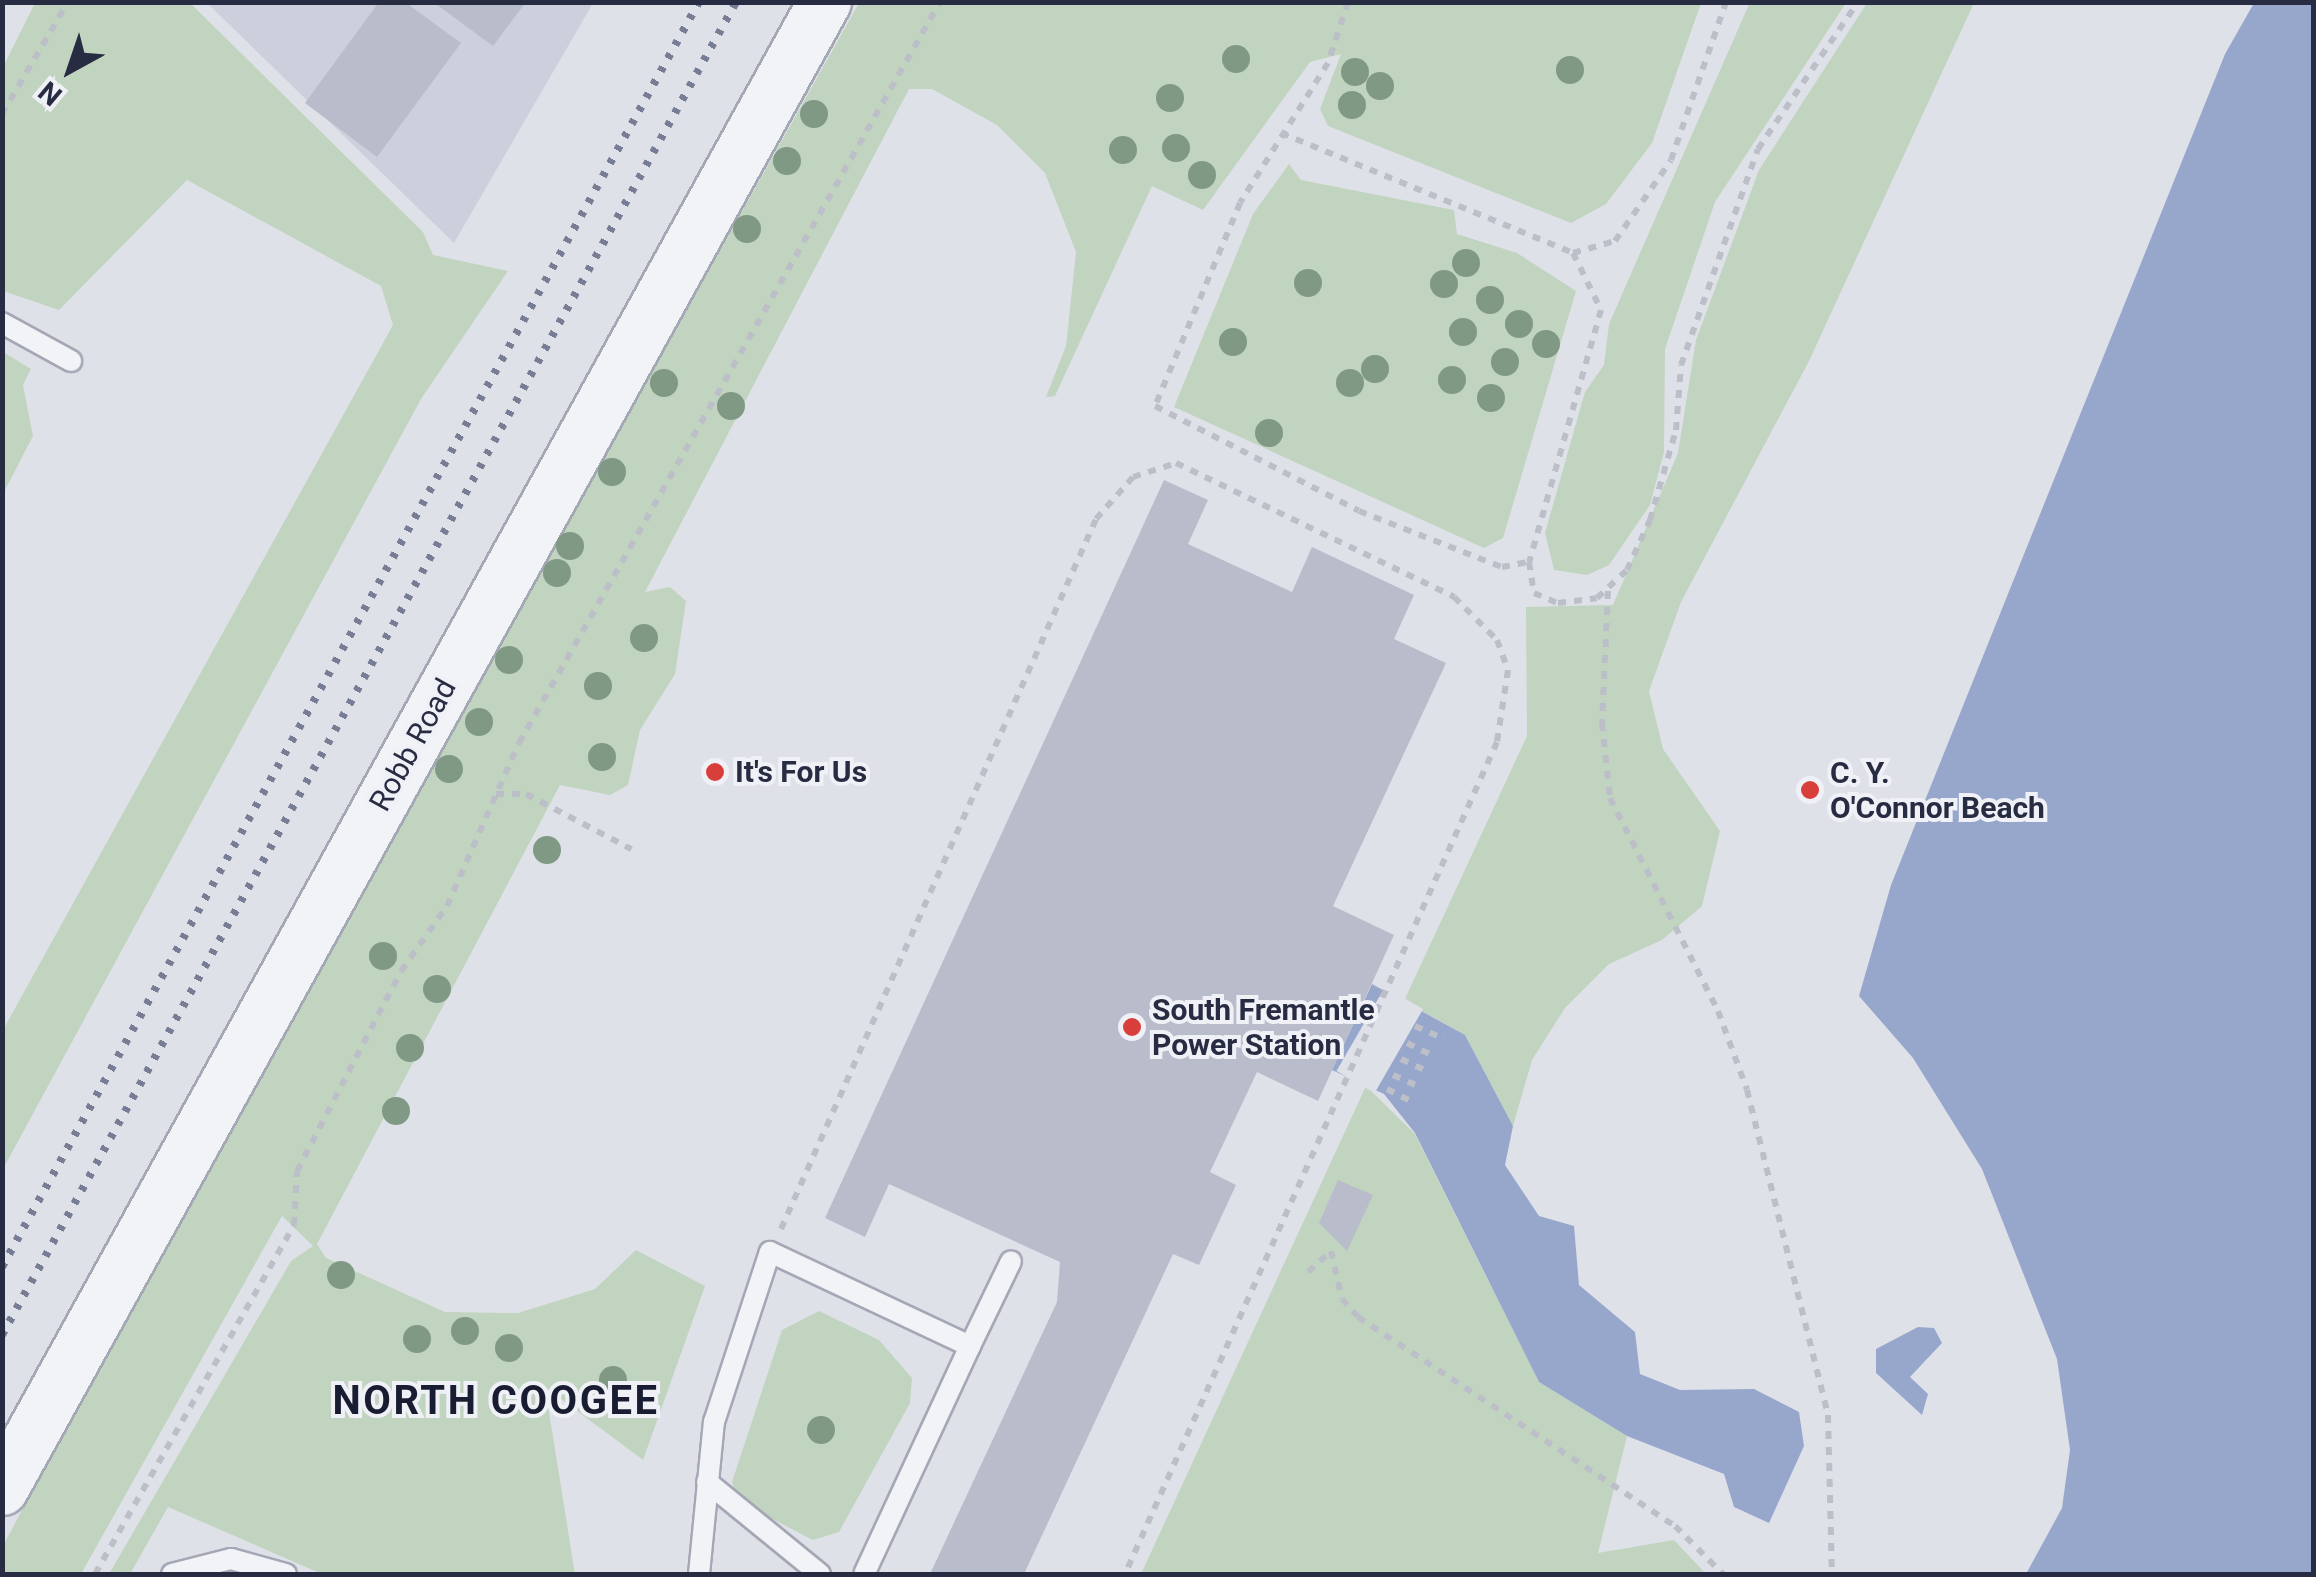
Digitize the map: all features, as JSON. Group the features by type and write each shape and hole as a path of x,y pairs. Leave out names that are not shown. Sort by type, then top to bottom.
{"street":[{"name":"Robb Road","path":"2,1488 825,2"}],"lane":[{"path":"2,323 70,362"},
{"path":"699,1574 714,1422 770,1252 970,1346"},
{"path":"864,1574 1011,1260"},
{"path":"708,1482 820,1574"},
{"path":"172,1574 231,1559 286,1574"}],"path":[{"path":"2,114 68,2"},
{"path":"94,1574 294,1224 297,1171 401,971 447,906 496,794 940,2"},
{"path":"1348,2 1328,63 1240,203 1155,406 1359,511 1502,567 1529,562"},
{"path":"1282,133 1573,253 1615,241 1671,160 1726,2"},
{"path":"1832,1574 1828,1415 1747,1090 1718,1011 1610,798 1602,722 1608,590 1650,520 1676,430 1681,365 1758,149 1858,2"},
{"path":"1573,253 1601,310 1529,562 1534,593 1558,603 1608,590"},
{"path":"770,1252 1096,519 1152,468 1176,463 1306,522 1454,597 1497,640 1508,670 1497,742 1392,992 1124,1574"},
{"path":"496,794 526,794 631,849"},
{"path":"1415,1026 1444,1040"},
{"path":"1407,1044 1434,1056"},
{"path":"1401,1059 1428,1071"},
{"path":"1394,1075 1420,1087"},
{"path":"1387,1090 1411,1101"},
{"path":"1308,1272 1331,1250 1342,1299 1358,1317 1675,1526 1723,1574"}],"shaded area":[{"path":"207,3 593,3 454,243"}],"green space":[{"path":"1750,2 1846,3 1715,202 1665,349 1664,452 1650,505 1609,565 1587,575 1554,570 1545,533 1585,392 1604,365 1609,324"},
{"path":"35,3 190,3 423,232 433,255 508,271 421,399 3,1169 3,1030 393,325 381,286 187,180 59,310 3,291 3,67"},
{"path":"859,3 1701,3 1652,143 1606,204 1571,223 1328,126 1320,109 1341,54 1310,62 1203,210 1152,186 1055,396 1046,397 1066,346 1076,252 1045,173 997,125 932,89 909,89 645,592 670,587 686,601 675,674 640,730 628,785 610,795 560,785 317,1244 326,1258 445,1312 518,1313 595,1289 636,1250 705,1286 643,1460 545,1387 575,1574 322,1574 168,1507 130,1574 109,1574 291,1261 313,1246 282,1216 81,1574 3,1574 3,1546 184,1206"},
{"path":"1867,3 1974,3 1809,361 1681,602 1649,691 1663,749 1720,831 1702,906 1662,940 1609,964 1565,1008 1532,1060 1513,1126 1465,1035 1404,1001 1527,736 1526,607 1613,605 1678,453 1696,340 1759,170"},
{"path":"1289,164 1301,180 1454,210 1457,234 1517,253 1576,291 1503,538 1484,548 1174,407 1253,214"},
{"path":"3,352 31,369 23,385 33,436 3,494"},
{"path":"1366,1086 1415,1134 1539,1382 1627,1436 1598,1553 1674,1540 1706,1574 1141,1574"},
{"path":"819,1311 879,1340 912,1378 910,1403 839,1532 813,1540 738,1501 732,1482 782,1330"}],"water":[{"path":"2254,3 2314,3 2313,1574 2026,1574 2062,1508 2070,1450 2057,1359 1982,1169 1913,1058 1859,996 1891,885 2225,54"},
{"path":"1372,984 1465,1035 1513,1126 1505,1165 1539,1216 1574,1226 1579,1285 1635,1332 1640,1374 1680,1390 1754,1389 1799,1412 1804,1446 1769,1523 1734,1507 1724,1474 1627,1436 1539,1382 1415,1133 1384,1094 1332,1070"},
{"path":"1918,1327 1934,1328 1942,1343 1910,1377 1928,1394 1922,1415 1876,1373 1876,1349"}],"pier":[{"path":"1385,987 1423,1009 1375,1093 1336,1071"}],"building":[{"path":"379,2 405,2 461,43 377,157 305,103"},
{"path":"433,2 526,2 493,46"},
{"name":"South Fremantle Power Station","path":"1164,480 1208,500 1188,544 1292,592 1312,547 1414,595 1394,639 1446,663 1333,906 1394,935 1318,1101 1257,1072 1210,1172 1236,1185 1199,1265 1173,1254 1024,1574 930,1574 1057,1302 1060,1262 889,1184 865,1237 825,1218"},
{"path":"1338,1180 1373,1195 1347,1251 1319,1223"}],"railway":[{"path":"2,1267 699,2"},
{"path":"2,1335 736,2"}],"place":[{"name":"It's For Us","path":"715,772"},
{"name":"C. Y. O'Connor Beach","path":"1810,790"},
{"name":"South Fremantle Power Station","path":"1132,1027"}],"district":[{"name":"NORTH COOGEE","path":"496,1401"}]}
